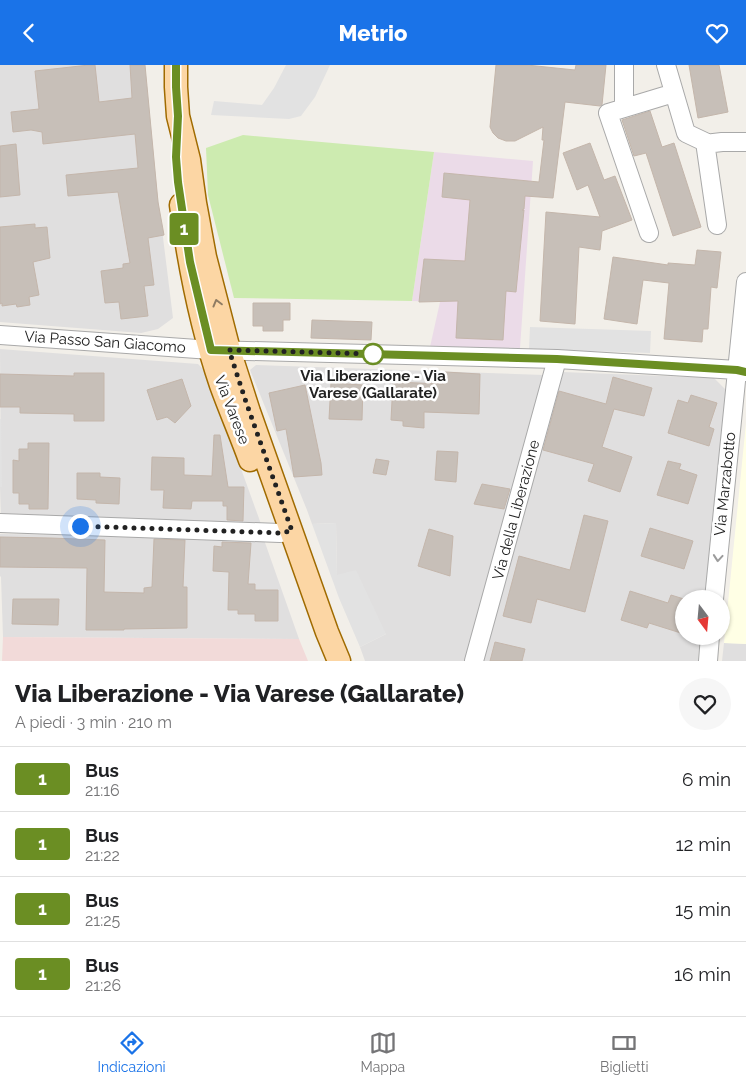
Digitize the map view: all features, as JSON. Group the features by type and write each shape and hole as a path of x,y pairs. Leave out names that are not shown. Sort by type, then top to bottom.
{"main road":[{"name":"Via Varese","path":"176,65 178,116 189,161 220,350 244,399 286,532 339,661"}],"street":[{"path":"624,65 624,108"},
{"path":"666,65 686,133 706,144 717,225"},
{"path":"649,233 608,113 674,93"},
{"path":"706,144 746,142"},
{"name":"Via Marzabotto","path":"715,590 742,371 746,282"},
{"name":"Via Passo San Giacomo","path":"0,335 220,350"},
{"path":"220,350 557,359 742,371"},
{"name":"Via della Liberazione","path":"474,661 557,359"},
{"path":"0,523 286,532"},
{"path":"708,661 709,645"}],"shaded area":[{"path":"0,65 145,65 157,189 173,318 158,329 141,333 0,322"},
{"path":"286,65 330,65 315,97 301,116 289,119 211,115 214,101 262,105 274,88"},
{"path":"434,152 533,161 520,348 430,347 440,302 412,301"},
{"path":"530,327 651,331 650,353 529,349"},
{"path":"0,349 198,364 206,372 261,524 1,519"},
{"path":"256,365 544,375 467,661 365,661 360,647 386,634 337,576 336,523 312,524 250,370"},
{"path":"562,372 714,378 727,391 706,590 675,590 675,645 699,645 698,661 482,661"},
{"path":"1,419 2,487 0,487"},
{"path":"746,423 746,644 730,643 729,590"},
{"path":"336,523 337,575 356,570 386,634 360,647 339,598 312,524"},
{"path":"0,534 263,537 299,639 3,637"},
{"path":"3,637 299,639 308,661 2,661"},
{"path":"746,644 746,661 722,661 724,645"}],"green space":[{"path":"243,135 434,152 412,301 234,298 208,195 206,148"}],"building":[{"path":"95,65 99,102 132,98 130,65 145,65 158,202 164,235 148,238 154,285 144,286 148,316 121,319 119,302 105,303 101,271 123,268 123,264 130,263 118,192 68,196 66,175 138,168 135,134 43,144 42,132 31,130 13,132 11,112 39,109 35,71"},
{"path":"496,65 527,65 575,70 576,65 606,65 602,105 565,102 553,198 525,196 524,209 522,210 524,210 516,292 506,291 503,340 456,338 458,301 419,302 424,259 465,261 470,200 442,197 444,173 539,182 544,140 542,140 543,127 515,141 506,141 498,138 490,127"},
{"path":"689,65 719,65 728,112 698,118"},
{"path":"650,111 662,147 674,143 701,227 673,236 646,153 634,156 622,120"},
{"path":"590,143 604,180 615,176 632,220 602,231 600,250 579,247 575,324 540,321 546,212 600,217 588,185 577,190 563,153"},
{"path":"16,144 20,195 0,197 0,146"},
{"path":"35,224 35,228 47,227 50,258 33,262 39,295 29,297 30,305 17,307 16,304 2,306 2,303 0,304 0,227"},
{"path":"697,250 721,252 717,288 711,287 708,329 703,329 702,342 664,339 669,283 643,280 637,324 604,319 613,257 668,265 668,263 695,265"},
{"path":"253,303 290,303 290,320 283,320 283,331 263,331 263,326 253,326"},
{"path":"312,320 372,322 371,340 311,338"},
{"path":"445,372 480,374 479,414 424,412 424,428 403,426 403,421 391,420 393,382 444,384"},
{"path":"74,373 104,373 104,421 74,421 74,414 20,413 20,407 0,407 0,374 74,376"},
{"path":"613,377 652,388 644,416 614,409 602,447 632,457 620,492 588,481 594,464 543,450 559,391 606,404"},
{"path":"182,379 191,406 175,423 167,417 157,420 147,390"},
{"path":"331,383 363,385 362,420 329,419"},
{"path":"305,385 322,475 294,477 286,429 277,431 269,393"},
{"path":"691,395 717,403 709,427 714,429 709,446 668,433 678,400 688,403"},
{"path":"214,435 220,435 228,487 244,487 243,521 227,520 227,506 223,506 223,501 192,501 191,509 163,508 164,490 151,490 152,457 184,458 184,475 212,476"},
{"path":"28,443 49,443 48,509 29,509 29,504 19,504 19,493 13,493 13,460 19,461 19,449 28,449"},
{"path":"437,451 458,452 456,482 435,480"},
{"path":"376,459 389,461 386,475 373,473"},
{"path":"668,461 681,464 679,469 697,475 688,504 657,495"},
{"path":"77,473 100,473 100,477 120,478 119,504 96,503 96,500 77,499"},
{"path":"482,484 510,489 504,509 474,504"},
{"path":"584,515 608,521 585,612 537,599 531,623 503,616 519,556 570,570"},
{"path":"650,528 693,541 684,569 641,556"},
{"path":"429,529 453,536 450,576 418,566"},
{"path":"0,537 105,540 104,592 144,593 144,588 152,587 154,539 185,540 183,587 187,587 187,628 86,630 87,568 0,567"},
{"path":"222,542 251,543 248,584 255,584 255,590 278,590 278,621 255,621 255,614 238,614 238,610 228,610 229,572 213,571 214,546 222,547"},
{"path":"630,591 668,603 671,595 675,596 675,631 649,623 647,628 621,620"},
{"path":"13,599 59,599 58,625 12,624"},
{"path":"495,642 525,649 522,661 490,661"}],"bus line":[{"name":"1","path":"176,65 178,116 176,157 178,182 193,280 211,350 557,359 746,372"}],"place":[{"name":"Via Liberazione - Via Varese (Gallarate)","path":"373,354"}],"route":[{"path":"80,526 280,533 292,531 229,350 373,354"}]}
